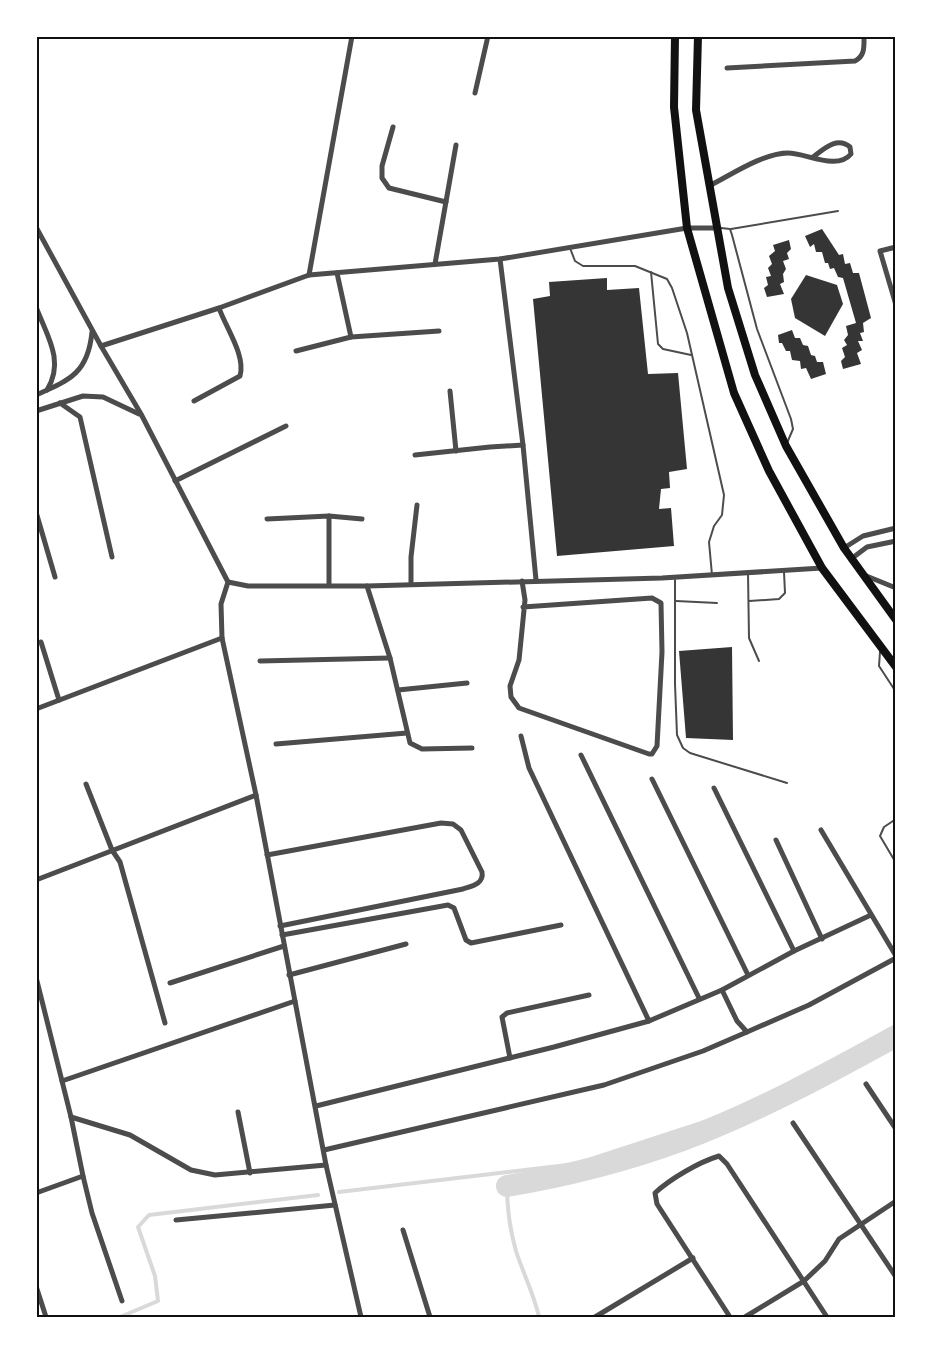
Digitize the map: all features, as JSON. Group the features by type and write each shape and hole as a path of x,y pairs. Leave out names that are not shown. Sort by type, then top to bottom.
{"main road":[{"path":"675,36 674,107 687,228 734,393 770,471 822,568 896,667"},
{"path":"698,36 696,110 728,288 755,375 786,446 844,548 896,620"}],"street":[{"path":"309,275 352,36"},
{"path":"475,93 488,36"},
{"path":"728,68 855,61 861,58 864,52 864,36"},
{"path":"393,127 382,166 382,178 389,188 446,202"},
{"path":"709,186 772,155 786,153 829,161 841,160 848,158 851,154 850,147 846,143 839,142 813,157"},
{"path":"435,264 456,145"},
{"path":"36,227 92,331 141,414 228,582 221,604 222,638 256,795 326,1165 361,1317"},
{"path":"101,346 219,308 309,275 500,259 687,228 717,228"},
{"path":"896,247 880,251 896,305"},
{"path":"500,259 537,580"},
{"path":"337,273 351,337"},
{"path":"36,307 56,359 54,379 47,390"},
{"path":"195,401 240,376 241,359 219,308"},
{"path":"36,395 73,377 86,361 92,331"},
{"path":"296,351 351,337 439,331"},
{"path":"450,391 456,451"},
{"path":"36,411 84,396 103,397 141,414"},
{"path":"60,403 80,417 112,557"},
{"path":"175,481 286,426"},
{"path":"415,455 523,446"},
{"path":"411,584 411,557 417,505"},
{"path":"36,512 55,577"},
{"path":"329,516 329,585"},
{"path":"267,519 329,516 362,519"},
{"path":"844,548 863,536 896,528"},
{"path":"851,559 867,547 896,541"},
{"path":"228,582 248,586 367,586 675,577 822,568"},
{"path":"862,574 896,588"},
{"path":"522,581 524,607 519,660 510,686 511,697 519,708 652,754 657,746 663,652 661,603 652,598 524,607"},
{"path":"367,586 390,658 410,743 422,749 472,748"},
{"path":"36,709 222,638"},
{"path":"41,642 59,700"},
{"path":"260,661 390,658"},
{"path":"398,690 467,683"},
{"path":"276,744 407,733"},
{"path":"521,736 529,768 649,1021"},
{"path":"582,755 699,998"},
{"path":"652,779 748,975"},
{"path":"86,784 112,850 120,862 165,1023"},
{"path":"714,788 794,951"},
{"path":"36,880 256,795"},
{"path":"267,855 441,823 453,824 461,830 483,876 480,882 463,889 280,926"},
{"path":"324,1150 604,1085 703,1051 809,1005 896,957 822,830"},
{"path":"776,840 822,939"},
{"path":"282,935 448,905 454,908 465,940 471,943 561,925"},
{"path":"316,1106 649,1021 722,990 794,951 871,915"},
{"path":"289,975 406,944"},
{"path":"170,983 284,946"},
{"path":"36,977 92,1213 122,1301"},
{"path":"722,990 737,1021 747,1032"},
{"path":"510,1058 502,1017 589,994"},
{"path":"62,1081 295,1001"},
{"path":"866,1084 896,1129"},
{"path":"238,1112 250,1173"},
{"path":"71,1117 130,1135 191,1170 215,1175 326,1165"},
{"path":"794,1123 896,1277"},
{"path":"730,1317 657,1204 655,1193 662,1186 710,1158 718,1156 727,1164 827,1317"},
{"path":"36,1193 83,1176"},
{"path":"745,1317 804,1281 825,1261 839,1239 896,1201"},
{"path":"176,1220 335,1205"},
{"path":"403,1230 430,1317"},
{"path":"595,1317 693,1258"},
{"path":"36,1286 46,1317"}],"lane":[{"path":"717,228 730,229 838,211"},
{"path":"730,229 757,329 791,419 793,429 786,446"},
{"path":"570,248 575,261 583,266 635,266 667,279 672,288 680,308 724,495 722,514 714,526 709,542 712,575"},
{"path":"651,272 658,344 663,349 691,355"},
{"path":"748,601 779,599 785,592 784,571"},
{"path":"748,573 750,643 759,661"},
{"path":"675,577 675,694 677,735 683,748 690,753 787,783"},
{"path":"676,602 717,603"},
{"path":"880,646 879,666 896,692"},
{"path":"896,819 884,827 880,836 896,863"}],"building":[{"path":"822,229 839,255 843,254 845,264 850,263 853,273 859,273 871,318 863,323 864,332 860,333 863,341 858,341 862,350 857,353 861,364 843,369 841,361 845,357 842,348 847,345 844,340 848,335 846,326 856,323 843,278 838,277 834,268 830,269 828,263 825,263 822,252 816,252 814,244 810,247 805,236"},
{"path":"789,240 791,249 787,253 789,259 783,261 786,269 783,274 784,282 780,284 784,294 767,297 764,288 768,285 766,277 771,276 768,268 772,264 769,256 775,251 773,245"},
{"path":"806,275 837,285 843,304 825,336 795,318 791,299"},
{"path":"607,278 607,290 639,288 648,374 678,373 687,469 669,472 670,488 661,489 659,509 671,508 674,546 557,556 533,299 550,296 549,282"},
{"path":"792,330 795,338 800,338 803,345 808,346 817,362 823,362 826,374 811,379 806,368 801,369 800,361 792,360 790,351 786,351 782,343 779,343 778,335"},
{"path":"732,647 733,740 686,738 679,651"}],"waterway":[{"path":"339,1192 576,1164 726,1115 834,1064 896,1028"},
{"path":"507,1186 596,1167 683,1140 765,1105 896,1036"},
{"path":"507,1186 509,1219 514,1243 539,1317"},
{"path":"120,1317 158,1301 155,1276 138,1227 149,1215 318,1195"}]}
